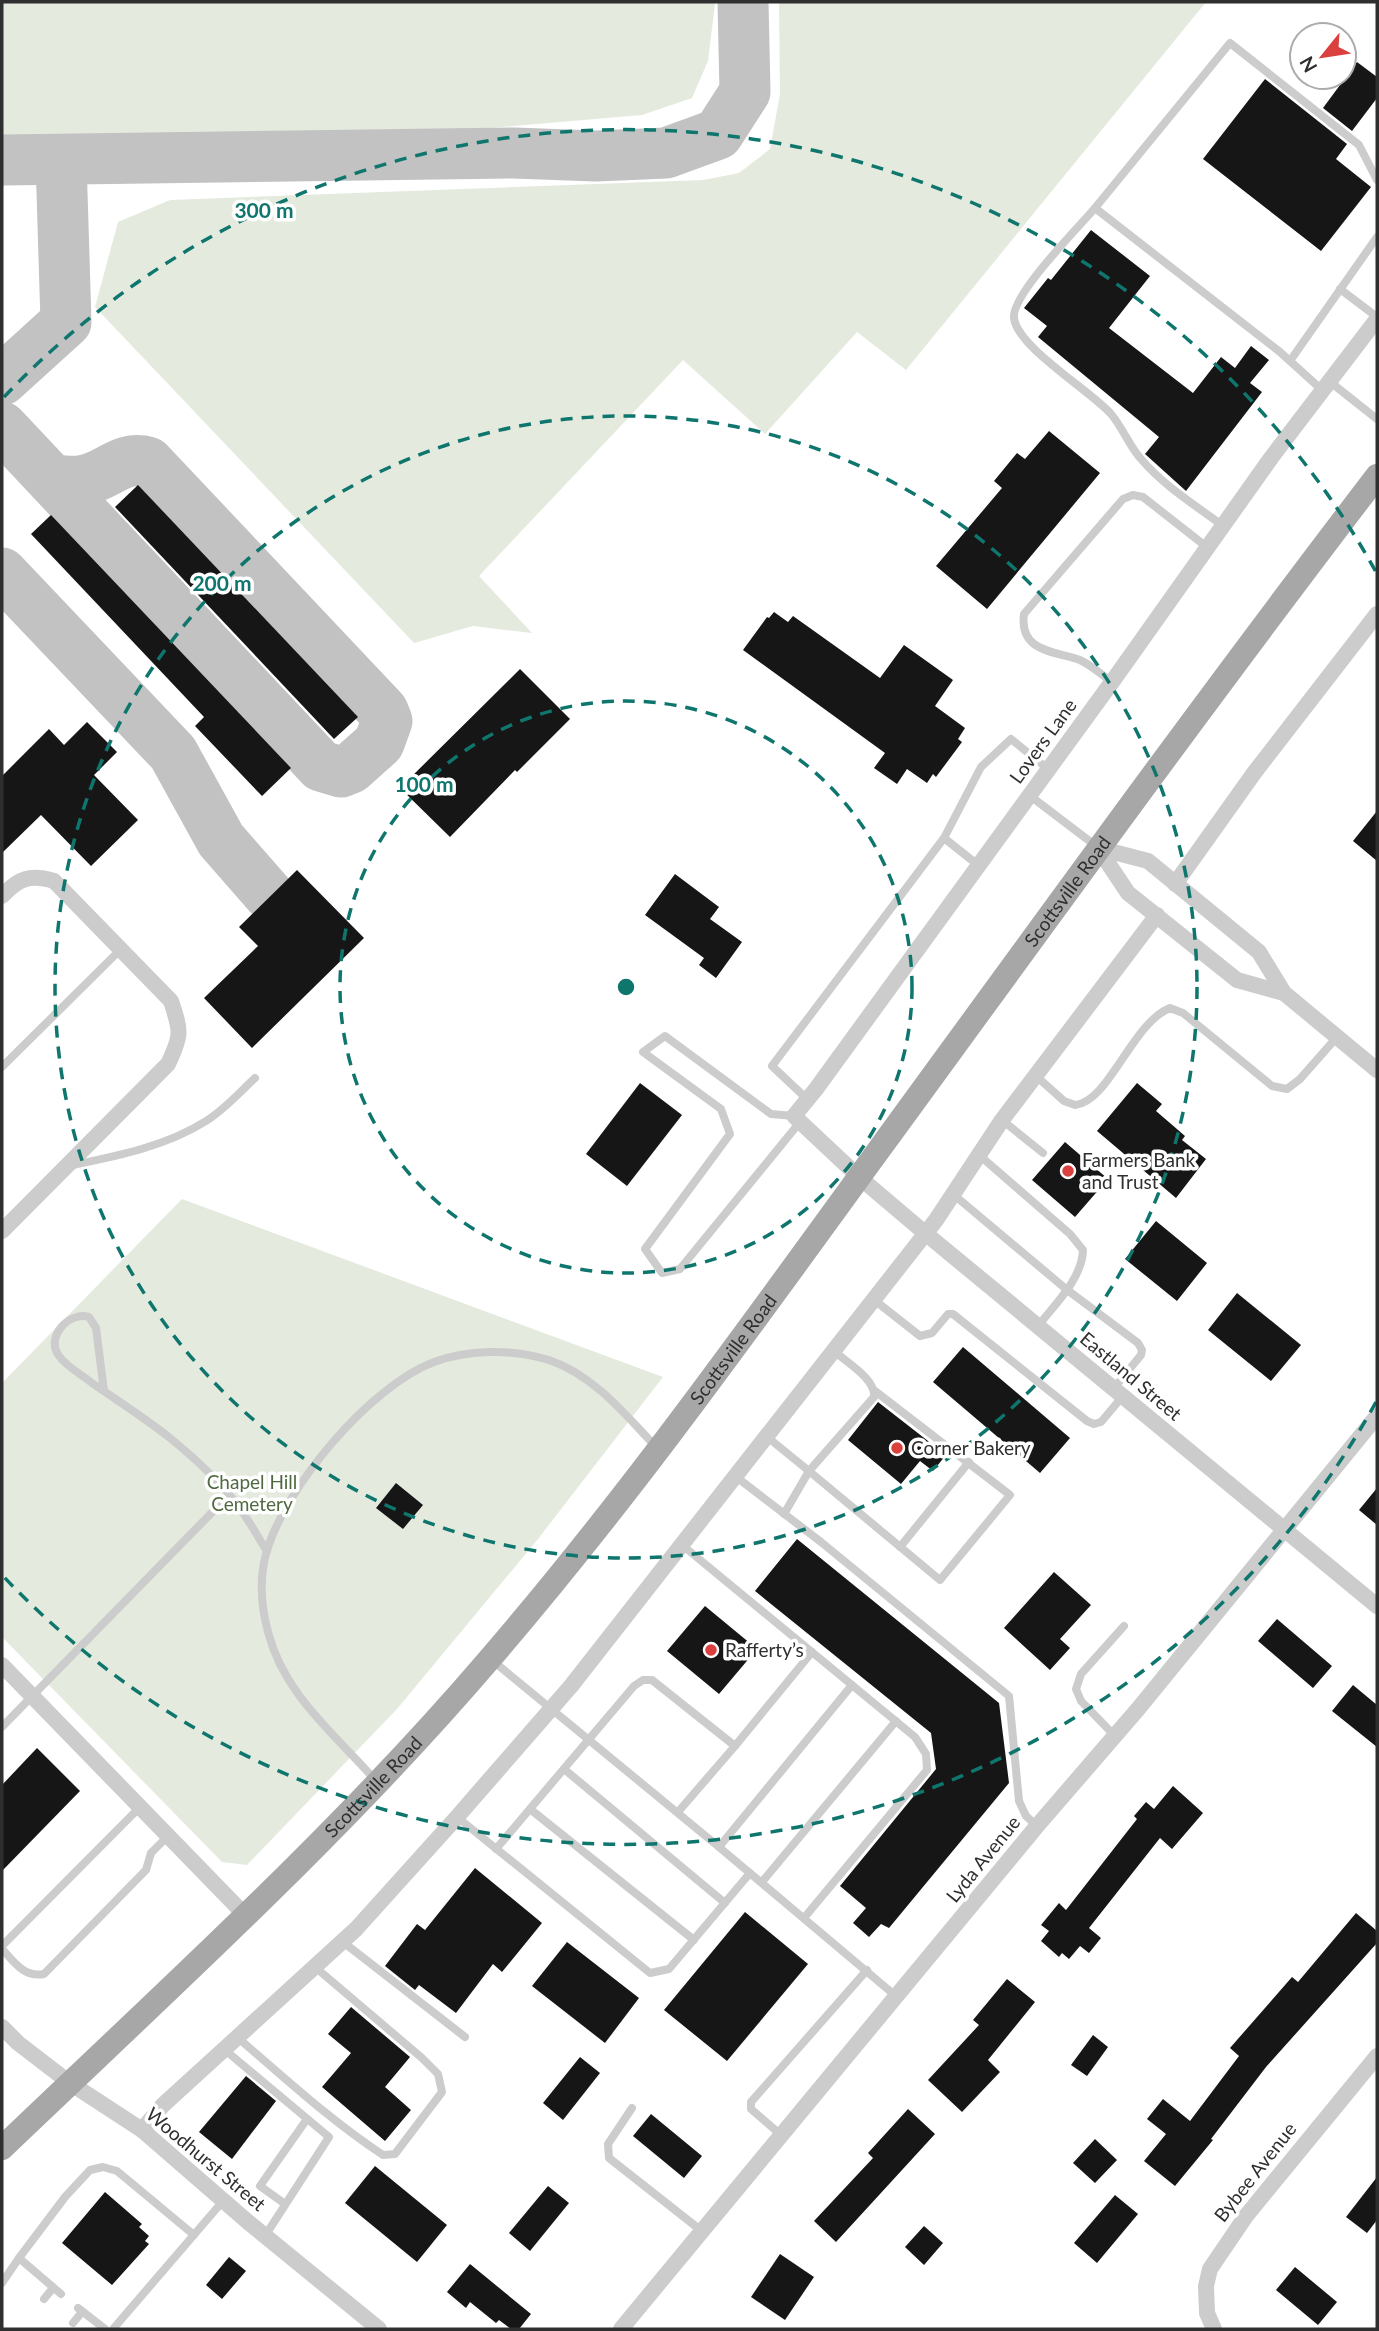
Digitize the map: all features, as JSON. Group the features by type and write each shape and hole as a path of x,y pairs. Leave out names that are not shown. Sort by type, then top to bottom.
{"main road":[{"name":"Scottsville Road","path":"2,2148 246,1915 378,1783 490,1659 584,1546 658,1450 1098,848 1377,476"}],"street":[{"name":"Lovers Lane","path":"797,1119 807,1099 1112,682 1271,457 1377,318"},
{"path":"1175,884 1254,773 1377,614"},
{"path":"1098,848 1148,861 1259,952 1284,993 1377,1070"},
{"path":"1098,848 1128,894 1237,980 1284,993"},
{"path":"2,896 14,883 27,878 40,877 54,881 171,1001 178,1023 179,1042 168,1063 2,1231"},
{"path":"142,2130 163,2105 343,1942 552,1708 954,1195 1002,1120 1157,915"},
{"path":"797,1119 859,1177"},
{"name":"Eastland Street","path":"859,1177 1377,1606"},
{"name":"Lyda Avenue","path":"621,2329 1377,1416"},
{"path":"2,1665 246,1915"},
{"name":"Woodhurst Street","path":"2,2027 18,2043 70,2083 142,2130 223,2201 379,2329"},
{"name":"Bybee Avenue","path":"1214,2329 1206,2313 1206,2286 1210,2269 1246,2216 1377,2056"}],"lane":[{"path":"1224,527 1168,485 1139,457 1111,414 1032,346 1014,318 1016,304 1033,279 1230,43 1359,145 1377,180"},
{"path":"1095,208 1203,290 1290,361 1377,419"},
{"path":"1290,361 1377,237"},
{"path":"1340,289 1377,318"},
{"path":"1112,682 1082,661 1041,650 1029,639 1023,627 1024,614 1123,499 1133,495 1143,497 1208,548"},
{"path":"807,1099 772,1066 944,838 981,768 1011,739 1048,769"},
{"path":"1029,795 1098,848"},
{"path":"944,838 978,865"},
{"path":"2,1067 120,950"},
{"path":"1036,1076 1064,1101 1075,1105 1092,1099 1147,1024 1159,1012 1170,1008 1183,1013 1272,1086 1287,1089 1300,1079 1337,1037"},
{"path":"665,1036 771,1114 797,1119 680,1269 662,1273 645,1249 730,1134 721,1109 643,1052 665,1036"},
{"path":"66,1166 114,1157 184,1134 208,1121 255,1078"},
{"path":"1002,1120 1044,1153"},
{"path":"979,1155 1070,1234 1083,1251 1083,1264 1038,1326"},
{"path":"873,1299 920,1336 932,1333 948,1314 953,1314 1087,1421 1094,1424 1101,1422 1141,1355 1142,1350 1138,1343 1066,1289 954,1195"},
{"path":"104,1391 96,1328 89,1317 81,1314 71,1318 55,1335 57,1354 67,1364 104,1391 170,1438 237,1504 267,1551"},
{"path":"766,1436 940,1580 1010,1495 874,1391 870,1383 833,1350"},
{"path":"378,1783 305,1704 278,1662 267,1632 262,1598 261,1582 267,1551 298,1490 343,1430 398,1381 432,1362 490,1352 511,1353 550,1361 583,1378 613,1401 658,1450"},
{"path":"784,1514 810,1471 874,1397 874,1391"},
{"path":"900,1547 968,1462"},
{"path":"735,1476 1009,1696 1019,1801 1026,1816 1037,1826"},
{"path":"2,1727 229,1495"},
{"path":"682,1545 915,1737 926,1754 927,1770 804,1918"},
{"path":"1114,1735 1080,1701 1076,1689 1082,1674 1124,1626"},
{"path":"678,1812 812,1652"},
{"path":"490,1659 678,1812 897,1997"},
{"path":"496,1849 634,1686 643,1679 652,1680 735,1746"},
{"path":"719,1847 852,1685"},
{"path":"762,1882 896,1721"},
{"path":"564,1769 724,1903"},
{"path":"140,1807 2,1948 25,1974 44,1974 146,1870 151,1853 168,1836"},
{"path":"530,1809 694,1940"},
{"path":"457,1817 650,1973 669,1969 750,1872"},
{"path":"343,1942 465,2038"},
{"path":"238,2038 371,2148 383,2155 396,2154 442,2092 438,2074 315,1968"},
{"path":"781,2135 751,2109 751,2102 867,1970"},
{"path":"225,2050 329,2137 265,2236"},
{"path":"632,2108 608,2144 609,2158 703,2232"},
{"path":"285,2204 260,2186 307,2119"},
{"path":"2,2283 65,2197 90,2170 103,2167 117,2171 194,2235"},
{"path":"113,2329 223,2201"},
{"path":"19,2258 57,2291 44,2299"},
{"path":"74,2323 80,2310 105,2329"}],"green space":[{"path":"2,2 715,4 708,61 692,98 642,115 362,139 2,137"},
{"path":"779,2 1206,2 906,370 857,332 765,434 683,360 479,576 532,633 473,626 414,643 95,307 118,222 170,200 703,180 739,173 770,149 780,94"},
{"name":"Chapel Hill Cemetery","path":"182,1199 663,1377 538,1539 397,1709 247,1865 222,1862 2,1637 2,1383"}],"building":[{"path":"1358,63 1377,77 1377,98 1352,131 1323,108 1336,91 1358,91"},
{"path":"1265,79 1347,144 1336,159 1371,187 1321,251 1203,159"},
{"path":"1091,230 1150,276 1109,328 1193,393 1221,357 1235,368 1251,346 1269,360 1250,383 1262,392 1186,491 1145,454 1159,437 1038,337 1047,326 1024,308 1048,278 1051,280"},
{"path":"1049,431 1100,473 987,609 936,566 1002,488 994,481 1017,453 1025,459"},
{"path":"138,485 358,717 334,739 115,507"},
{"path":"51,515 291,768 262,796 195,726 204,717 31,534"},
{"path":"774,612 788,622 793,616 880,678 904,645 953,680 935,706 965,728 958,739 962,742 936,777 933,774 927,783 907,769 897,784 874,768 885,753 743,650 767,617"},
{"path":"520,669 570,719 517,772 515,770 450,837 400,788"},
{"path":"87,722 117,752 94,775 138,820 91,866 41,815 2,853 2,776 49,729 64,745"},
{"path":"1377,811 1377,861 1353,841"},
{"path":"297,870 364,938 252,1048 204,998 258,946 239,927"},
{"path":"675,874 719,907 710,919 742,942 716,978 699,965 704,958 645,915"},
{"path":"640,1083 682,1115 627,1186 586,1154"},
{"path":"1137,1083 1162,1104 1156,1111 1185,1136 1182,1140 1206,1159 1176,1198 1097,1131"},
{"path":"1065,1142 1108,1179 1075,1217 1032,1180"},
{"path":"1156,1221 1207,1263 1177,1301 1125,1259"},
{"path":"1237,1293 1301,1345 1271,1381 1208,1330"},
{"path":"963,1347 1070,1438 1040,1473 933,1382"},
{"name":"Corner Bakery","path":"878,1402 946,1455 933,1471 920,1461 901,1484 848,1440"},
{"path":"396,1483 423,1505 403,1529 376,1508"},
{"path":"1377,1488 1377,1525 1359,1510"},
{"path":"797,1539 999,1703 1009,1783 889,1928 881,1924 869,1937 853,1923 866,1908 840,1886 936,1769 931,1733 755,1591"},
{"path":"1054,1572 1091,1605 1060,1639 1070,1648 1050,1670 1004,1628"},
{"path":"705,1606 757,1649 719,1694 667,1651"},
{"path":"1277,1619 1332,1666 1313,1688 1258,1641"},
{"path":"1353,1685 1377,1705 1377,1747 1332,1711"},
{"path":"37,1748 80,1791 2,1871 2,1785"},
{"path":"1173,1786 1203,1813 1172,1849 1160,1838 1089,1928 1101,1938 1089,1953 1080,1946 1069,1959 1062,1953 1059,1957 1041,1941 1049,1931 1041,1925 1059,1903 1066,1910 1137,1819 1134,1816 1146,1802 1154,1809"},
{"path":"475,1868 542,1923 502,1972 493,1964 456,2013 419,1985 415,1990 385,1966 417,1924 425,1930"},
{"path":"745,1912 808,1964 727,2061 664,2010"},
{"path":"1356,1913 1377,1931 1377,1943 1266,2067 1211,2139 1213,2140 1175,2186 1144,2161 1166,2134 1147,2119 1163,2099 1190,2121 1239,2056 1230,2048 1292,1977 1298,1982"},
{"path":"567,1942 639,1998 605,2043 532,1986"},
{"path":"1007,1979 1035,2002 988,2060 1000,2072 962,2112 928,2080 979,2025 973,2020"},
{"path":"351,2007 410,2057 385,2087 411,2110 385,2141 322,2087 351,2053 328,2034"},
{"path":"1093,2035 1108,2047 1087,2076 1071,2065"},
{"path":"580,2057 600,2073 563,2120 543,2103"},
{"path":"246,2076 276,2101 232,2159 199,2132"},
{"path":"908,2109 935,2134 836,2242 814,2221 873,2158 868,2153"},
{"path":"651,2114 702,2156 684,2178 633,2136"},
{"path":"1095,2139 1117,2160 1095,2183 1073,2163"},
{"path":"375,2166 447,2225 417,2262 345,2203"},
{"path":"1377,2177 1377,2220 1367,2233 1346,2217"},
{"path":"548,2186 569,2203 530,2251 509,2233"},
{"path":"105,2192 142,2224 139,2227 149,2236 145,2241 149,2244 112,2285 62,2243"},
{"path":"1115,2195 1138,2214 1097,2263 1074,2243"},
{"path":"924,2226 943,2243 924,2265 905,2247"},
{"path":"780,2254 814,2277 785,2320 751,2297"},
{"path":"229,2257 246,2271 222,2299 206,2285"},
{"path":"470,2264 531,2314 519,2329 511,2329 499,2320 496,2323 470,2302 466,2308 447,2292"},
{"path":"1295,2267 1337,2302 1318,2325 1276,2290"}],"taxiway":[{"path":"2,160 514,153 596,156 666,153 718,134 745,92 743,2"},
{"path":"2,380 66,322 61,160"},
{"path":"2,427 321,766 341,772 351,768 379,743 387,721 383,711 148,462 123,463 94,478 81,481 51,479"},
{"path":"2,573 173,753 221,840 270,896"}],"place":[{"name":"Farmers Bank and Trust","path":"1068,1171"},
{"name":"Corner Bakery","path":"897,1448"},
{"name":"Rafferty’s","path":"711,1650"}]}
